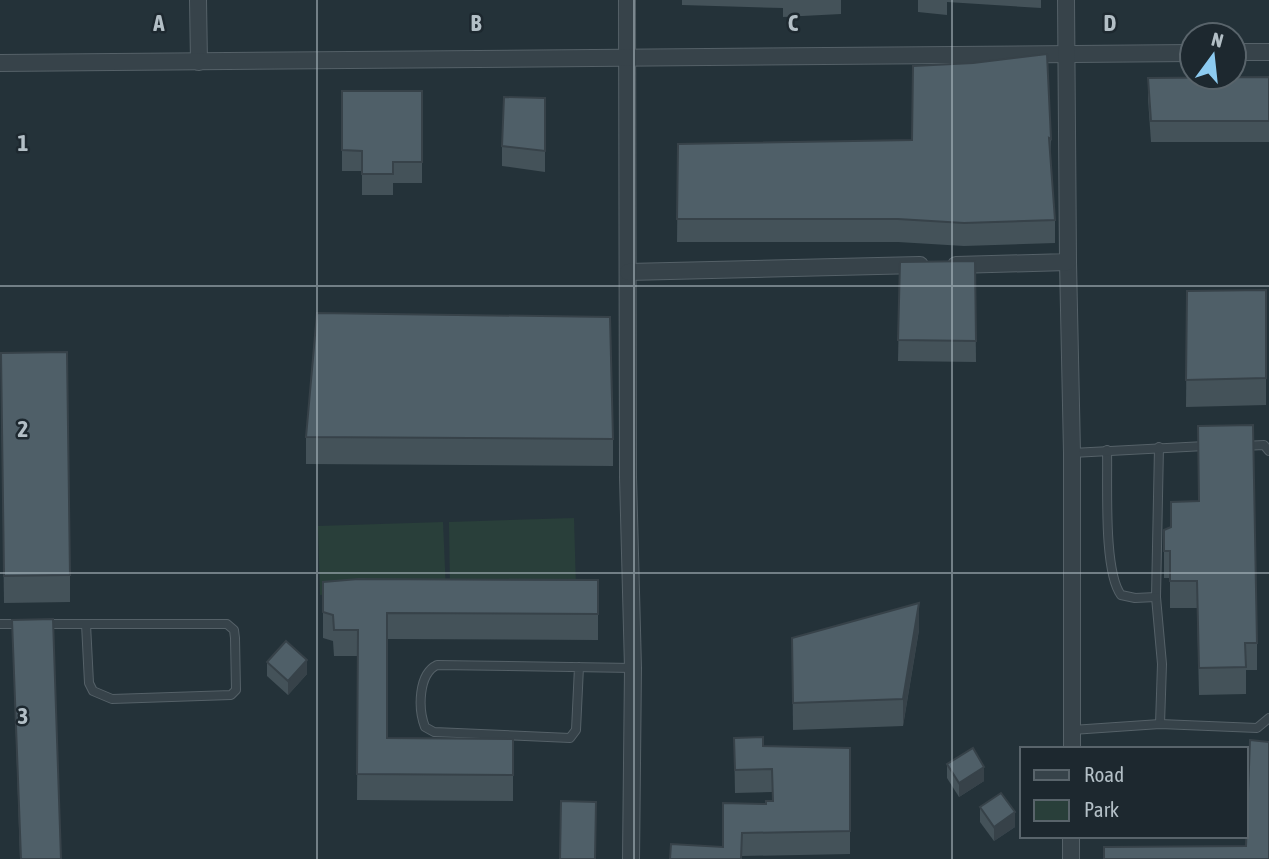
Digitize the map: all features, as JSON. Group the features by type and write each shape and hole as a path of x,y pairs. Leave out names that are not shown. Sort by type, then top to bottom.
{"street":[{"path":"198,0 199,62"},
{"path":"627,0 628,477 633,668 631,859"},
{"path":"1066,0 1072,453 1072,747"},
{"path":"1248,52 1269,52"},
{"path":"0,63 1178,53"},
{"path":"628,272 1068,262"},
{"path":"1071,838 1071,859"}],"lane":[{"path":"1072,453 1212,446"},
{"path":"1238,446 1264,446 1269,451"},
{"path":"1159,447 1161,460 1156,597 1162,664 1160,724"},
{"path":"1107,450 1110,551 1115,587 1121,594 1135,598 1156,597"},
{"path":"0,624 86,624 227,624 234,630 236,690 231,695 125,699 112,699 102,695 93,691 89,683 86,624"},
{"path":"579,667 576,730 570,738 434,732 425,727 420,715 425,676 428,669 438,665 579,667 633,668"},
{"path":"1072,730 1160,724 1257,728 1269,718"}],"green space":[{"path":"574,518 576,588 450,591 449,522"},
{"path":"443,522 446,592 320,595 318,526"}],"building":[{"path":"1047,54 1055,220 964,223 898,219 677,219 678,144 912,140 913,66 973,63"},
{"path":"1248,77 1269,77 1269,121 1151,121 1148,78 1178,78 1178,91 1248,91"},
{"path":"342,91 422,91 422,162 393,162 393,174 362,174 362,151 342,150"},
{"path":"504,97 545,98 545,151 502,146"},
{"path":"975,261 976,341 898,340 900,262"},
{"path":"1266,290 1266,378 1186,380 1187,291"},
{"path":"317,313 610,317 613,439 306,437"},
{"path":"67,352 70,575 4,576 1,353"},
{"path":"1253,425 1257,643 1245,643 1246,667 1199,668 1197,581 1170,581 1170,551 1164,551 1164,530 1171,527 1171,502 1199,501 1198,426"},
{"path":"358,579 598,580 598,614 387,613 387,738 513,739 513,775 357,774 358,630 334,630 333,615 323,612 323,582"},
{"path":"919,603 903,699 793,703 792,638"},
{"path":"53,619 61,859 21,859 12,620"},
{"path":"286,641 307,660 288,681 267,662"},
{"path":"763,737 763,746 850,748 850,831 742,833 741,859 670,859 671,844 723,847 723,803 766,804 766,801 773,801 772,769 735,770 734,738"},
{"path":"1250,740 1269,742 1269,859 1104,859 1104,847 1246,846"},
{"path":"973,748 984,767 959,783 947,764"},
{"path":"1001,793 1015,812 994,827 980,807"},
{"path":"561,801 596,802 595,859 560,859"}]}
